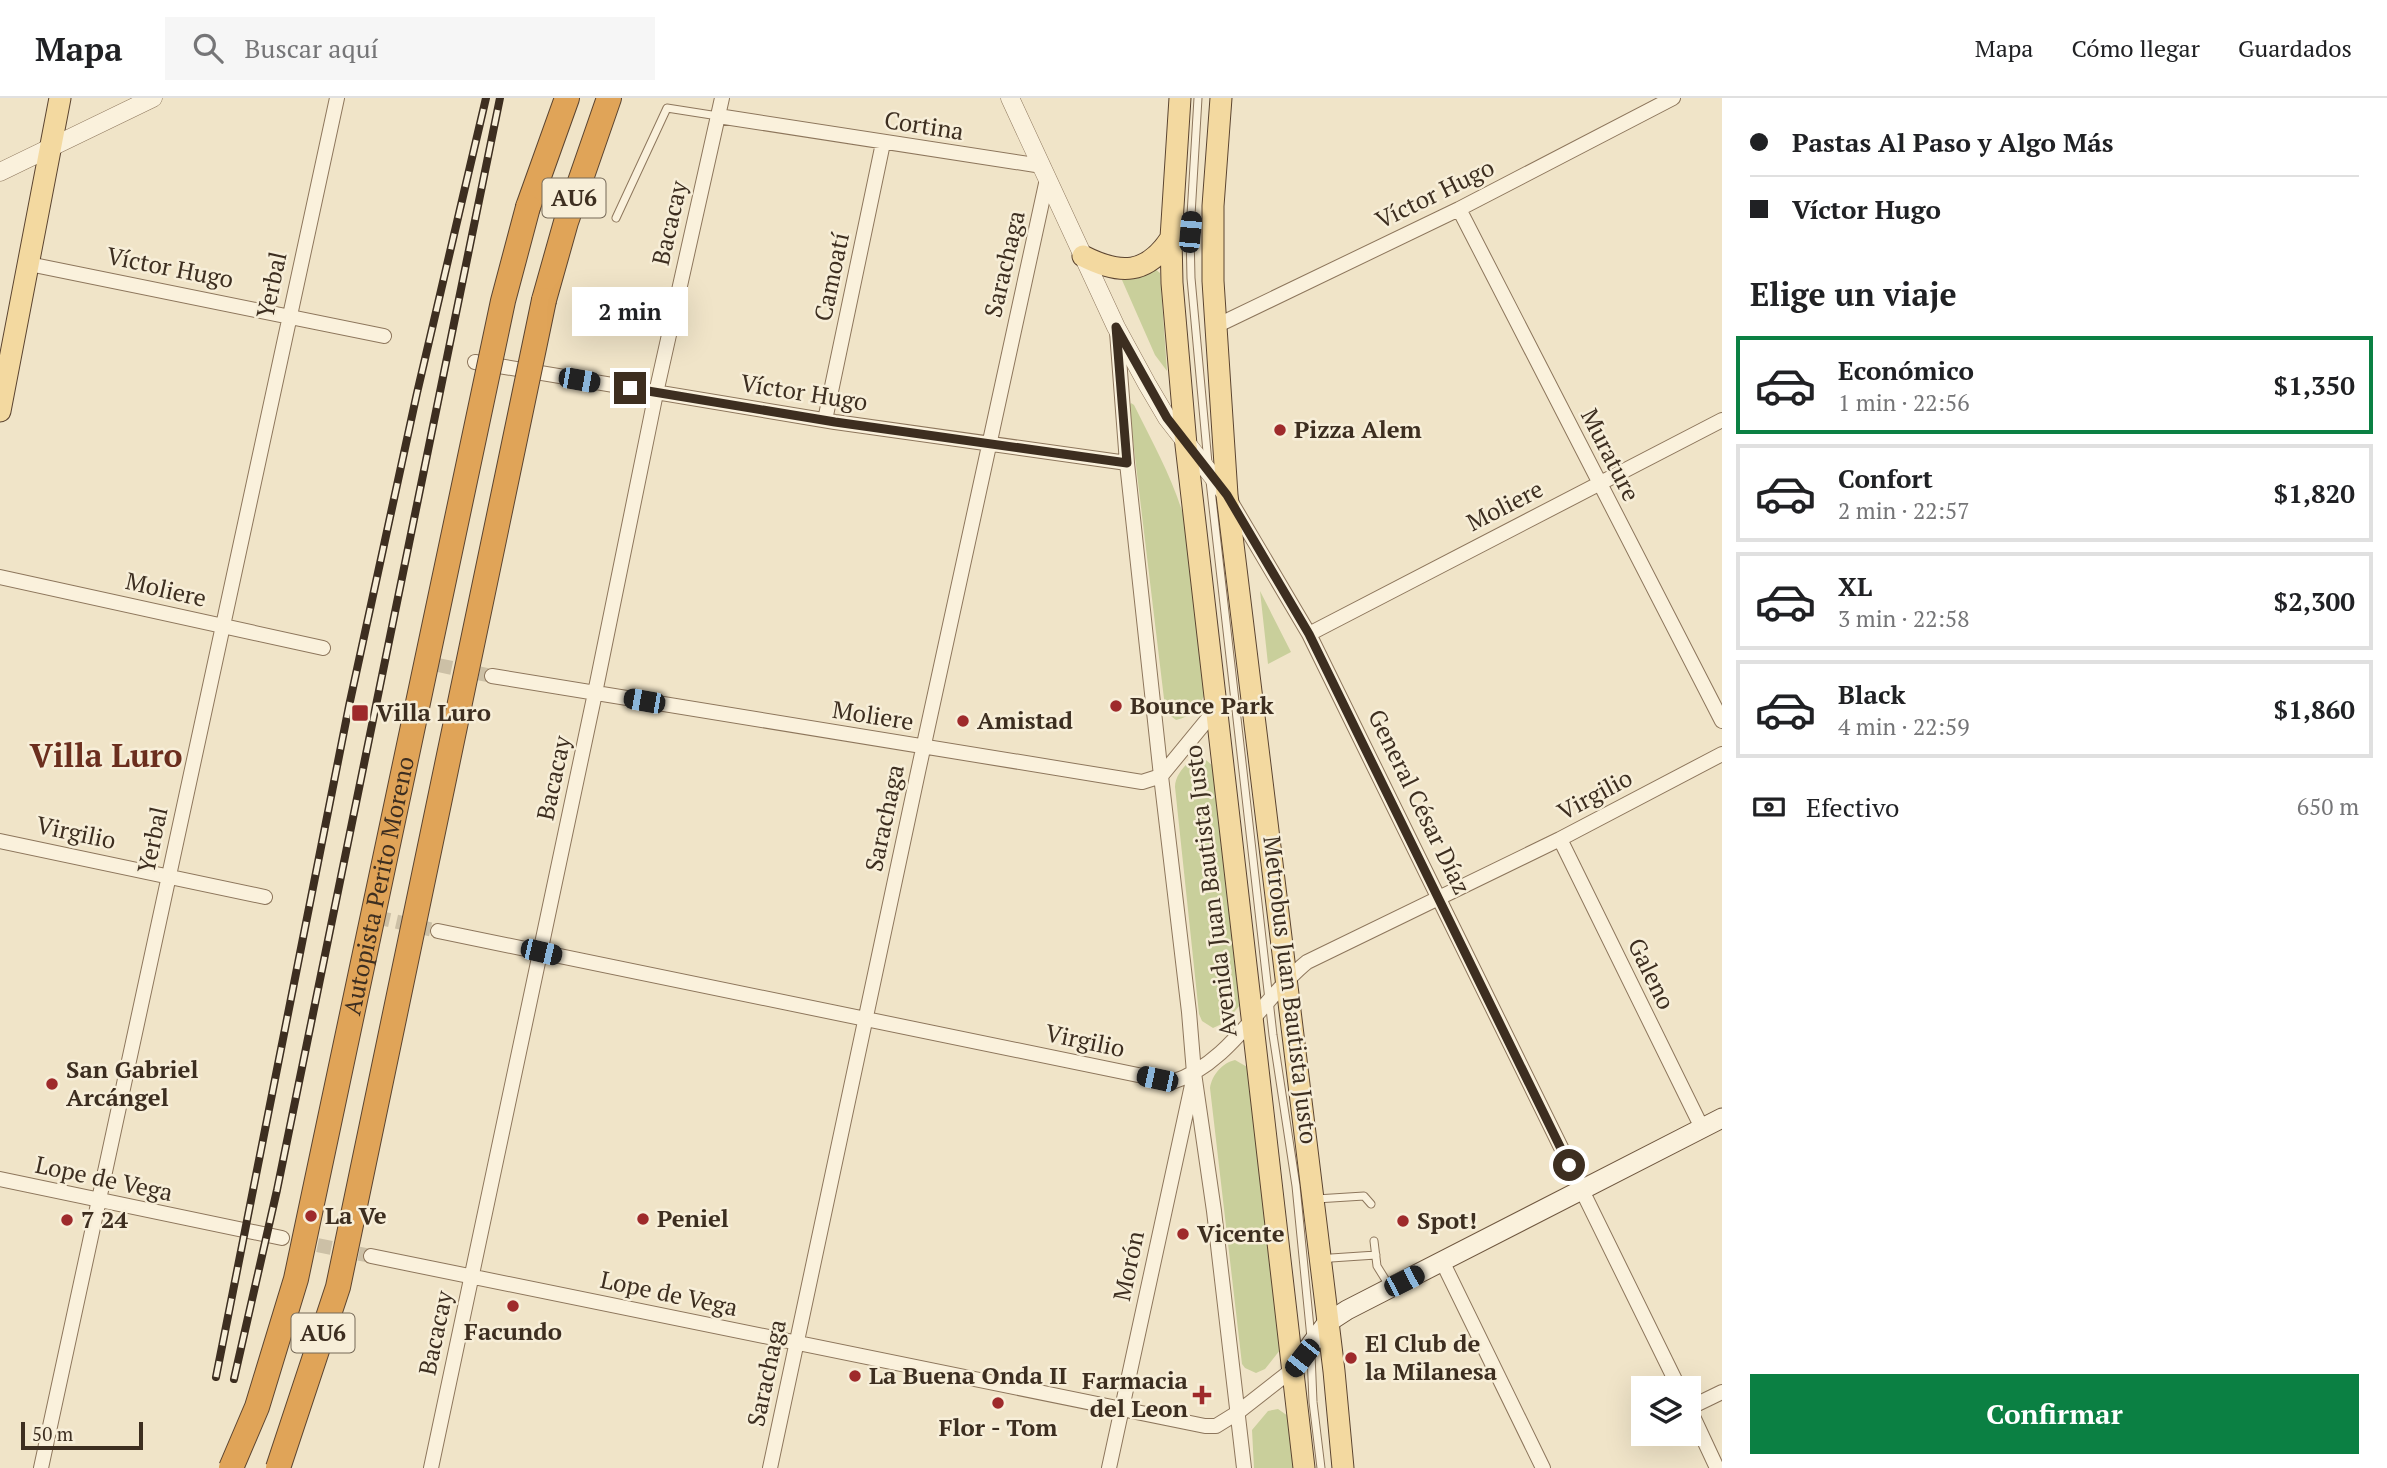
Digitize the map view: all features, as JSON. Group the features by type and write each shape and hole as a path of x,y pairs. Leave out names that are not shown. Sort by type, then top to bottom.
{"highway":[{"name":"Autopista Perito Moreno","path":"231,1468 257,1407 296,1279 503,301 528,207 567,98"},
{"name":"Autopista Perito Moreno","path":"278,1468 338,1287 544,300 566,222 609,98"}],"main road":[{"path":"0,411 60,98"},
{"name":"Avenida Juan Bautista Justo","path":"1180,98 1171,238 1172,283 1186,444 1304,1468"},
{"path":"1221,98 1213,206 1216,326 1227,495 1321,1265 1343,1468"},
{"path":"1083,256 1117,270 1138,267 1157,256 1171,238"},
{"path":"1292,1370 1327,1323 1347,1310 1722,1118"}],"street":[{"path":"0,172 153,98"},
{"name":"Yerbal","path":"41,1468 101,1202 168,876 337,98"},
{"name":"Bacacay","path":"431,1468 656,393 722,98"},
{"name":"General César Díaz","path":"1010,98 1116,327 1161,407 1186,444 1227,495 1309,634 1673,1376"},
{"name":"Víctor Hugo","path":"1216,326 1459,209 1673,98"},
{"name":"Cortina","path":"718,116 1045,172"},
{"name":"Camoatí","path":"825,420 883,143"},
{"name":"Sarachaga","path":"770,1468 1045,172"},
{"name":"Murature","path":"1459,209 1722,721"},
{"name":"Víctor Hugo","path":"29,264 384,335"},
{"name":"Avenida Juan Bautista Justo","path":"1116,327 1127,463 1194,1073 1214,1211 1244,1468"},
{"name":"Víctor Hugo","path":"475,362 825,420 1127,463"},
{"name":"Moliere","path":"1309,634 1722,420"},
{"name":"Moliere","path":"0,577 323,648"},
{"name":"Moliere","path":"492,676 1142,782 1161,776"},
{"path":"1161,776 1216,709"},
{"name":"Virgilio","path":"438,931 1172,1082 1194,1073 1253,1021 1307,962 1560,839 1722,754"},
{"name":"Galeno","path":"1560,839 1702,1128"},
{"name":"Virgilio","path":"0,841 265,897"},
{"name":"Morón","path":"1109,1468 1194,1073"},
{"name":"Lope de Vega","path":"0,1179 282,1238"},
{"name":"Lope de Vega","path":"371,1256 1122,1410 1216,1426 1292,1370"},
{"path":"1441,1261 1544,1468"},
{"path":"1701,1402 1722,1391"},
{"path":"1701,1434 1717,1468"}],"lane":[{"name":"Metrobus Juan Bautista Justo","path":"1198,98 1190,232 1191,278 1209,471 1270,1000 1296,1186 1311,1346 1313,1402 1321,1468"},
{"path":"616,218 667,108 718,116"},
{"path":"1313,1200 1364,1196 1371,1204"},
{"path":"1374,1241 1377,1266 1390,1287"},
{"path":"1321,1265 1331,1258 1376,1255"}],"green space":[{"path":"1155,269 1160,273 1167,371 1155,355 1122,280 1123,277"},
{"path":"1131,403 1162,462 1185,521 1205,694 1194,711 1176,720 1167,713 1165,707 1129,407"},
{"path":"1260,591 1291,652 1268,664"},
{"path":"1195,759 1206,760 1213,766 1240,1005 1226,1022 1213,1028 1202,1021 1199,1014 1175,787 1181,770"},
{"path":"1235,1060 1249,1068 1280,1350 1265,1369 1256,1373 1242,1364 1210,1088 1218,1070"},
{"path":"1278,1409 1288,1416 1295,1468 1254,1468 1252,1430 1268,1411"}],"tunnel":[{"path":"438,665 492,676"},
{"path":"376,917 438,931"},
{"path":"297,1241 371,1256"}],"railway":[{"path":"216,1377 349,706 417,393 486,98"},
{"path":"234,1379 277,1190 500,98"}],"place":[{"name":"Pizza Alem","path":"1280,430"},
{"name":"Bounce Park","path":"1116,706"},
{"name":"Villa Luro","path":"360,713"},
{"name":"Amistad","path":"963,721"},
{"name":"San Gabriel Arcángel","path":"52,1084"},
{"name":"La Ve","path":"311,1216"},
{"name":"Peniel","path":"643,1219"},
{"name":"7 24","path":"67,1220"},
{"name":"Spot!","path":"1403,1221"},
{"name":"Vicente","path":"1183,1234"},
{"name":"Facundo","path":"513,1306"},
{"name":"El Club de la Milanesa","path":"1351,1358"},
{"name":"La Buena Onda II","path":"855,1376"},
{"name":"Farmacia del Leon","path":"1202,1395"},
{"name":"Flor - Tom","path":"998,1403"}],"district":[{"name":"Villa Luro","path":"106,756"}],"route":[{"path":"630,388 835,422 1127,463 1116,327 1167,418 1227,495 1309,634 1569,1165"}]}
